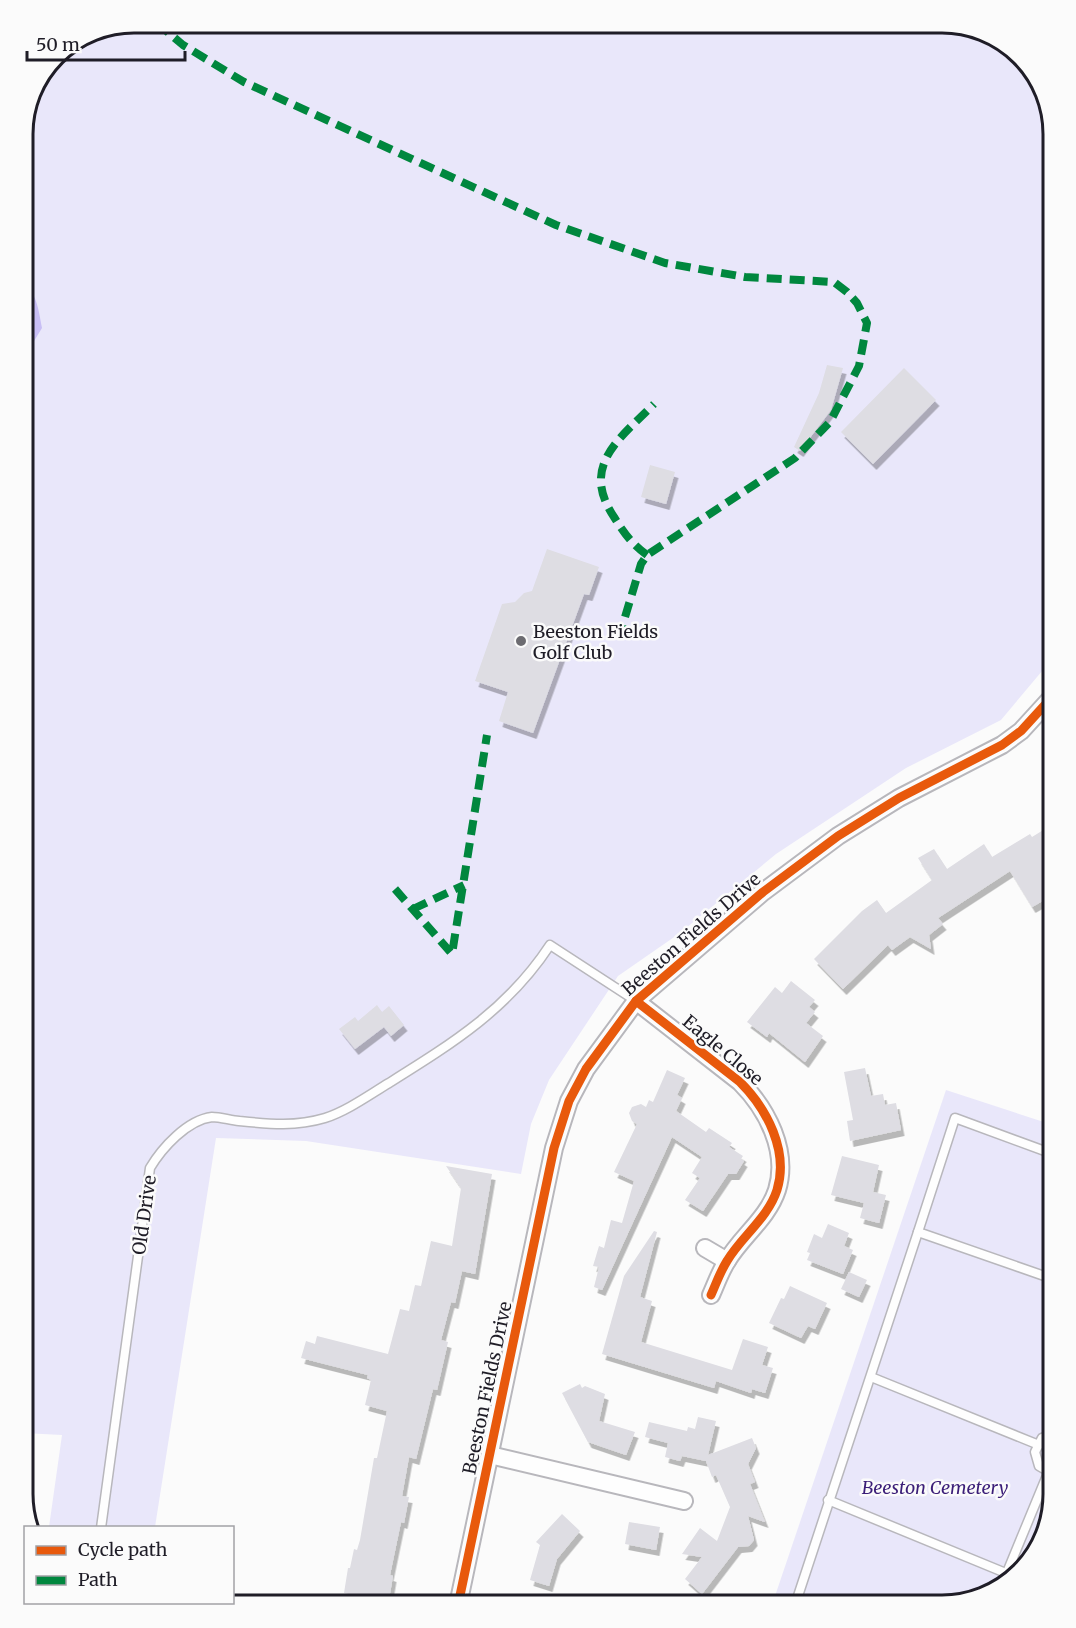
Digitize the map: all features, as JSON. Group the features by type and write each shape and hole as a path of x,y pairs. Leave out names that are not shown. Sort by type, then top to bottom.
{"street":[{"name":"Beeston Fields Drive","path":"460,1595 554,1148 569,1101 586,1069 636,1001 763,892 838,836 899,798 1002,745 1021,731 1043,707"},
{"name":"Eagle Close","path":"636,1001 740,1082 755,1097 776,1136 780,1167 776,1191 762,1216 727,1261 711,1295"},
{"path":"705,1248 727,1261"},
{"name":"Beeston Fields Drive","path":"490,1455 684,1501"}],"lane":[{"name":"Old Drive","path":"101,1526 147,1185 150,1168 156,1159 190,1126 211,1117 276,1125 302,1124 328,1117 364,1098 486,1019 530,975 550,945 636,1001"},
{"path":"798,1595 955,1118 1043,1150"},
{"path":"918,1232 1043,1276"},
{"path":"871,1377 1039,1445"},
{"path":"1043,1438 1036,1457 1039,1466 1043,1469"},
{"path":"1014,1564 1043,1494"},
{"path":"828,1500 1005,1572"}],"green space":[{"path":"134,33 949,33 974,38 998,50 1018,67 1035,95 1040,108 1043,134 1043,670 1001,720 906,768 776,854 680,933 618,976 549,1080 531,1124 521,1174 306,1141 216,1138 155,1526 49,1526 62,1435 33,1434 33,127 36,108 43,89 67,58 83,47 102,38"},
{"name":"Beeston Cemetery","path":"946,1090 1043,1122 1043,1494 1040,1520 1029,1544 1022,1555 1003,1574 968,1592 942,1595 775,1595"}],"shaded area":[{"path":"33,295 38,309 42,328 33,343"}],"building":[{"path":"827,365 843,368 831,410 800,451 794,447 819,393"},
{"path":"904,368 936,400 873,464 841,432"},
{"path":"650,465 675,472 666,504 641,497"},
{"name":"Beeston Fields Golf Club","path":"547,549 599,567 589,595 584,594 533,733 499,721 508,692 475,681 502,604 515,602 524,593 532,591"},
{"path":"1043,830 1043,901 1032,907 1010,871 938,918 943,924 929,935 931,949 910,937 892,950 888,945 843,989 814,959 862,911 877,900 886,913 932,880 918,858 934,849 947,869 984,844 992,857 1030,834 1032,837"},
{"path":"791,981 815,1000 809,1007 815,1012 806,1023 823,1036 805,1062 769,1033 767,1037 747,1022 775,987 782,993"},
{"path":"377,1005 382,1012 389,1006 404,1025 391,1036 384,1027 355,1049 339,1029 355,1017 358,1021"},
{"path":"865,1068 871,1096 883,1094 885,1105 896,1103 901,1130 850,1141 847,1121 853,1120 844,1072"},
{"path":"667,1070 685,1078 677,1095 682,1098 676,1111 706,1132 709,1128 732,1143 729,1147 743,1156 741,1159 744,1161 736,1174 728,1174 703,1211 685,1200 700,1178 692,1173 702,1157 672,1137 602,1290 594,1287 599,1267 593,1266 599,1246 604,1248 611,1220 622,1223 634,1181 614,1172 637,1124 632,1121 629,1113 632,1107 641,1104 646,1107 649,1100 653,1102"},
{"path":"842,1156 879,1165 873,1192 886,1195 879,1223 860,1218 864,1203 831,1195"},
{"path":"446,1166 492,1174 475,1274 462,1271 455,1303 451,1302 441,1340 448,1342 437,1390 433,1389 416,1459 409,1457 402,1496 409,1497 404,1523 401,1522 390,1575 393,1576 390,1595 344,1593 348,1568 350,1568 354,1549 357,1550 360,1540 374,1458 377,1458 387,1411 365,1405 371,1380 367,1378 368,1375 301,1358 306,1341 315,1344 317,1336 388,1354 400,1309 409,1311 415,1285 421,1286 431,1241 452,1246 461,1188"},
{"path":"828,1224 849,1233 844,1246 853,1250 843,1274 807,1260 810,1253 807,1252 814,1234 822,1238"},
{"path":"654,1231 657,1232 640,1297 652,1301 641,1342 732,1370 743,1339 768,1347 762,1365 773,1368 765,1393 752,1389 751,1393 716,1381 714,1388 602,1354 624,1276"},
{"path":"849,1272 867,1280 859,1297 841,1289"},
{"path":"790,1286 827,1303 815,1329 808,1326 801,1338 769,1323 781,1298 784,1299"},
{"path":"580,1384 582,1388 585,1386 605,1394 599,1421 635,1432 626,1455 588,1442 562,1393"},
{"path":"698,1417 716,1421 708,1455 752,1438 756,1448 748,1464 755,1482 750,1484 765,1522 748,1516 754,1540 749,1546 738,1547 702,1594 685,1579 702,1557 682,1554 700,1528 717,1541 730,1507 716,1475 712,1477 706,1461 682,1456 680,1461 665,1457 668,1443 645,1437 649,1422 687,1431 688,1427 695,1429"},
{"path":"562,1514 580,1531 557,1559 549,1586 530,1580 540,1545 536,1542"},
{"path":"629,1522 660,1527 656,1550 625,1544"}],"marked path":[{"path":"169,33 183,45 244,82 556,225 665,263 745,277 834,282 857,303 867,323 859,366 830,422 795,458 647,555 641,564 619,637"},
{"path":"647,555 618,523 605,499 601,483 602,468 608,455 628,429 654,404"},
{"path":"395,889 452,954 487,735"},
{"path":"413,909 464,885"}],"cycle path":[{"path":"460,1595 554,1148 569,1101 586,1069 636,1001 763,892 838,836 899,798 1002,745 1021,731 1043,707"},
{"path":"636,1001 740,1082 767,1118 778,1146 780,1175 773,1200 727,1261 711,1295"}],"place":[{"name":"Beeston Fields Golf Club","path":"521,641"}]}
